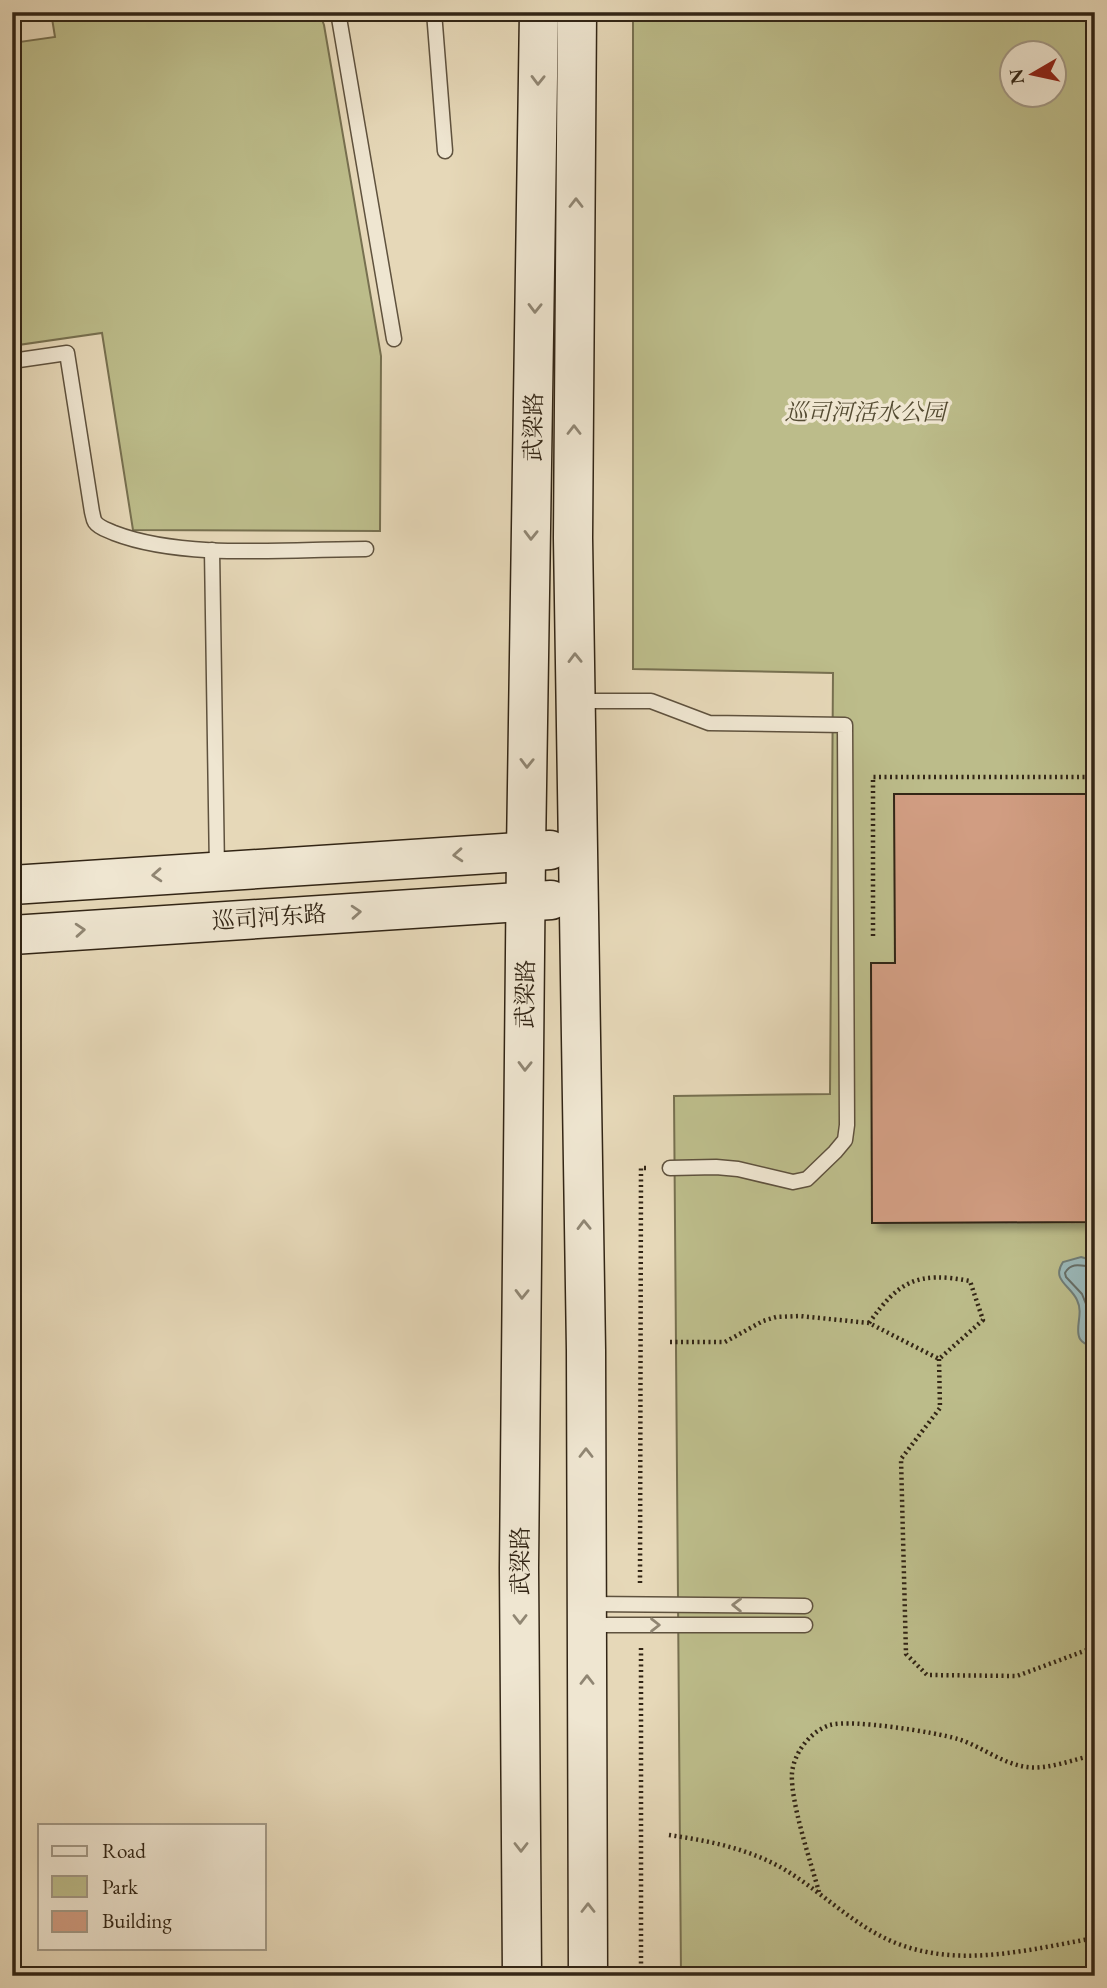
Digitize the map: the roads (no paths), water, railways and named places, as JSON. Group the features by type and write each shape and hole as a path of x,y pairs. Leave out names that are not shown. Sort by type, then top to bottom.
{"main road":[{"name":"武梁路","path":"522,1976 519,1568 526,851 539,12"},
{"name":"武梁路","path":"576,12 573,524 586,1336 588,1976"},
{"path":"12,885 577,848"},
{"name":"巡司河东路","path":"12,935 526,900 578,899"}],"lane":[{"path":"338,12 394,338"},
{"path":"434,12 445,151"},
{"path":"12,361 67,353 95,522 103,528 135,541 212,550 366,549"},
{"path":"212,550 218,871"},
{"path":"575,701 651,701 709,723 845,725 845,1140 807,1179 793,1182 738,1169 670,1168"},
{"path":"587,1614 640,1604 805,1606"},
{"path":"587,1614 641,1625 805,1625"}],"water":[{"path":"1081,1257 1095,1261 1095,1348 1085,1344 1078,1335 1079,1305 1059,1273 1063,1262"}],"park label":[{"name":"巡司河活水公园","path":"865,412"}]}
